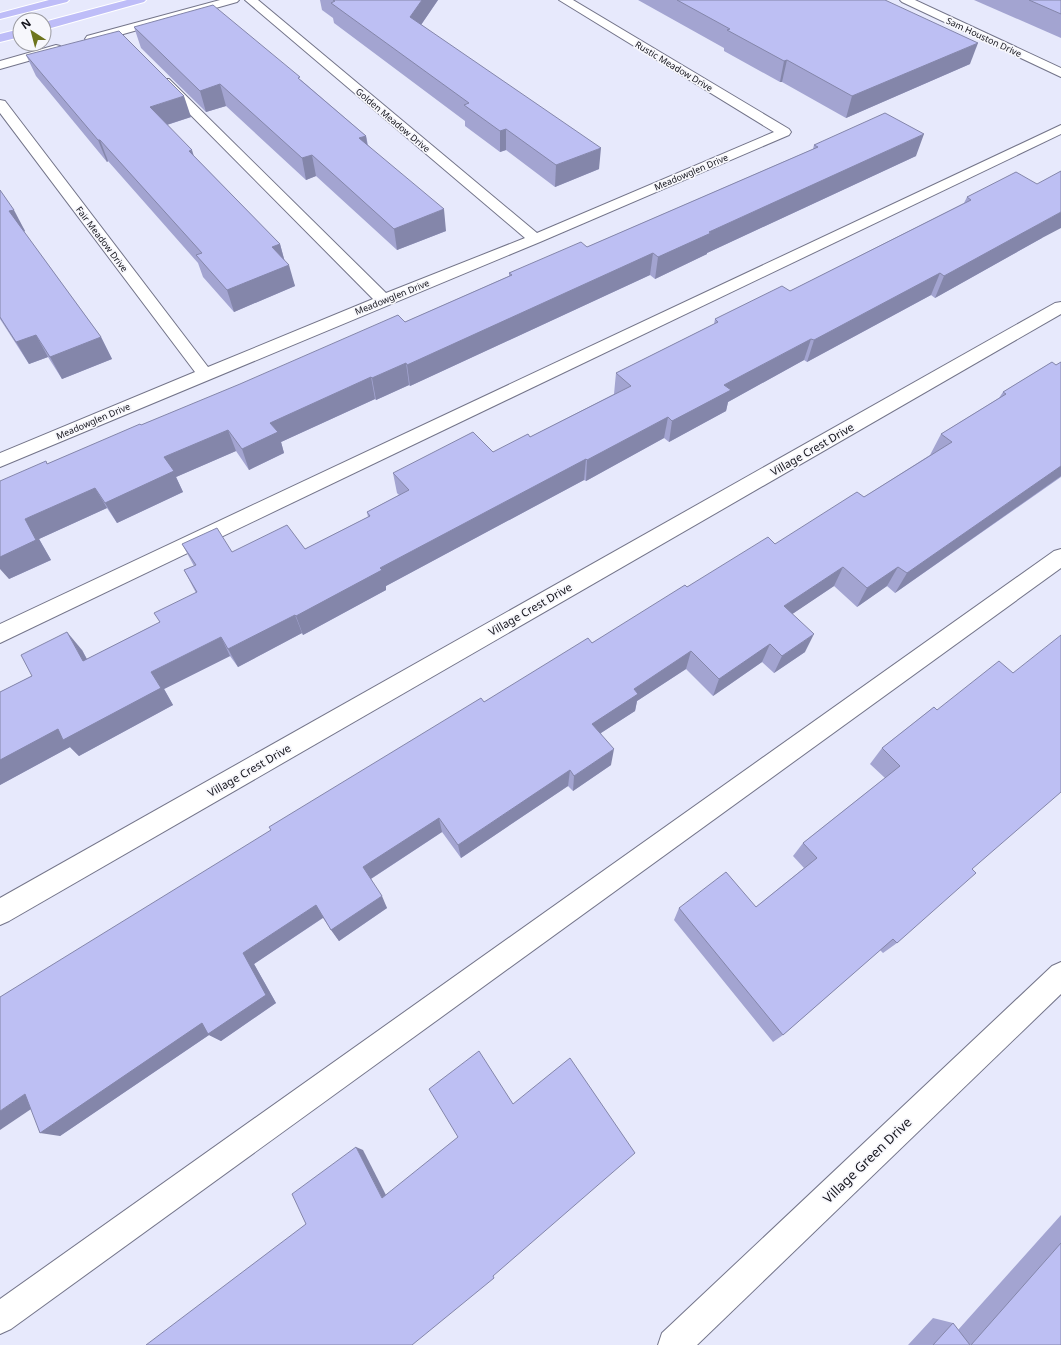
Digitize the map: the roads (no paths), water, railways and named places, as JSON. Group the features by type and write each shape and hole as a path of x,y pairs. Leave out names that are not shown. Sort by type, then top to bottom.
{"main road":[{"path":"0,16 63,0"},
{"path":"52,24 140,0"},
{"path":"0,38 12,34"}],"street":[{"path":"80,42 232,0"},
{"name":"Golden Meadow Drive","path":"251,0 535,239"},
{"name":"Rustic Meadow Drive","path":"565,0 784,132"},
{"name":"Sam Houston Drive","path":"906,0 1061,73"},
{"path":"116,32 127,44"},
{"path":"0,65 65,46"},
{"path":"155,71 384,300"},
{"name":"Fair Meadow Drive","path":"0,104 205,374"},
{"path":"0,634 1061,129"},
{"name":"Meadowglen Drive","path":"2,454 205,374 535,239 784,132"},
{"name":"Village Crest Drive","path":"0,912 1061,307"},
{"path":"0,1318 1061,557"},
{"name":"Village Green Drive","path":"674,1345 1061,975"}]}
